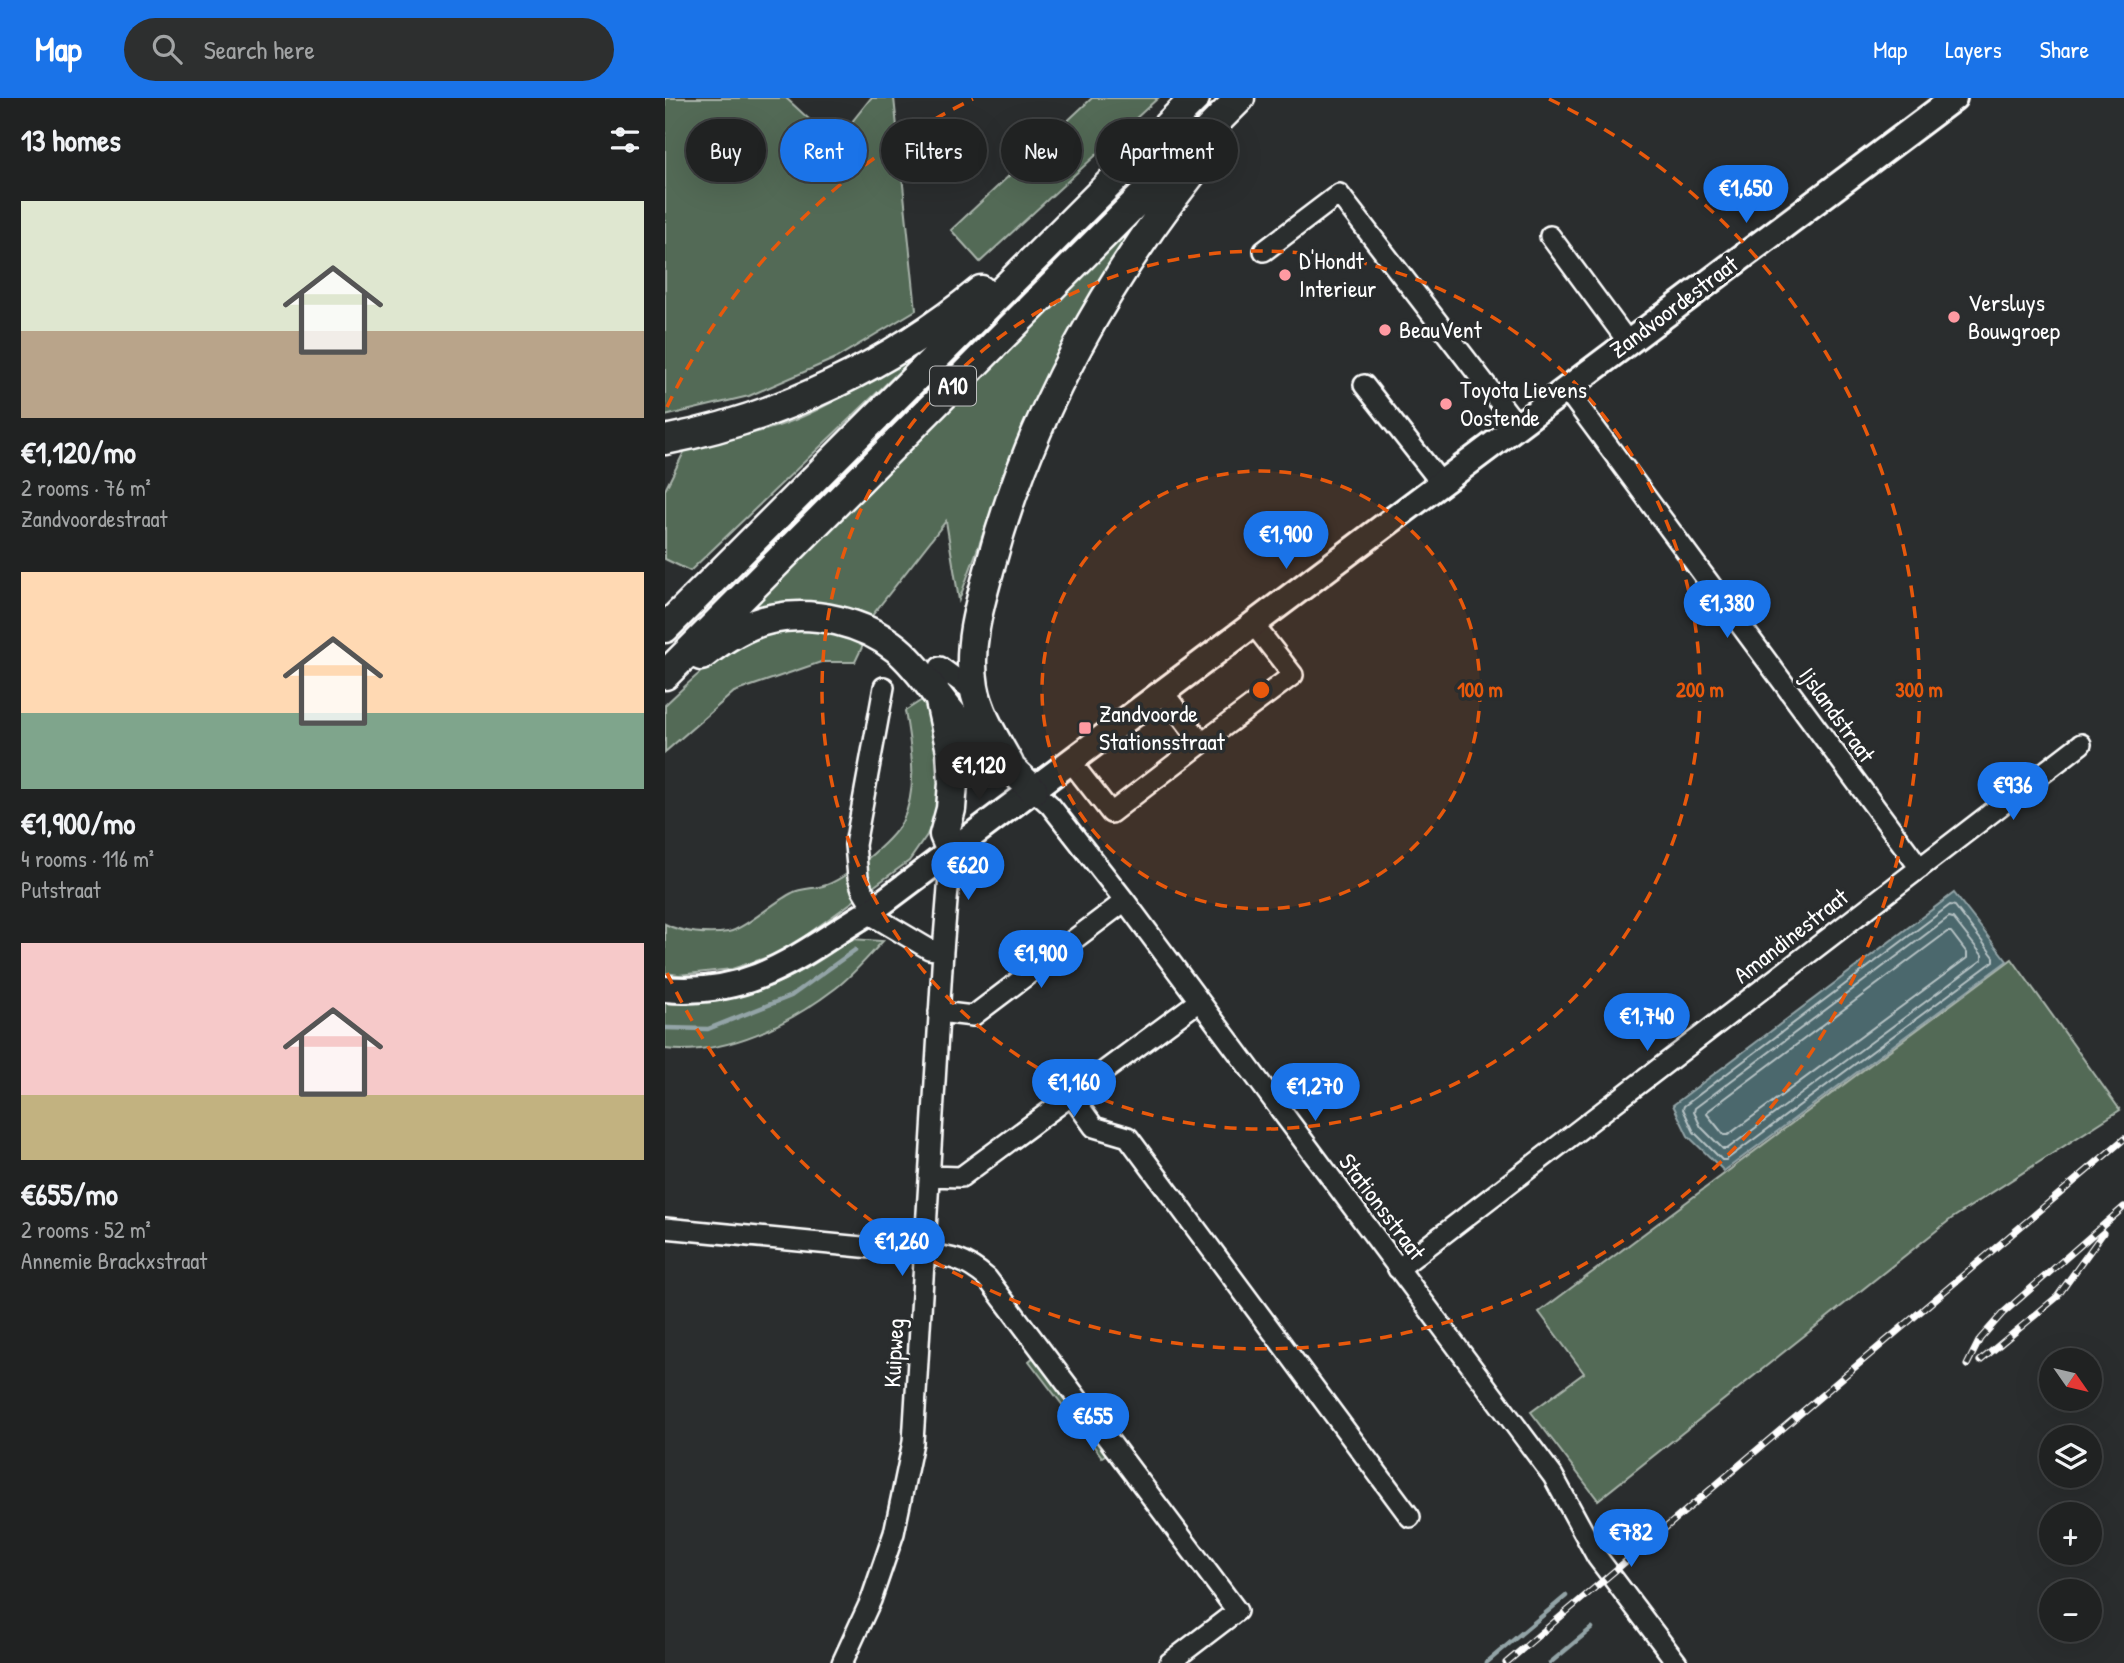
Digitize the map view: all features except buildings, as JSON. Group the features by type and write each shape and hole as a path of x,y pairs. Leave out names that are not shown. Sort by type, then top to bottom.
{"highway":[{"name":"A10","path":"1174,119 1195,98"},
{"name":"A10","path":"665,675 1240,98"},
{"path":"1009,764 979,709 974,686 973,638 995,545 1028,450 1056,389 1100,306 1156,219 1255,98"},
{"name":"A10","path":"665,440 772,409 867,367 921,335 962,306 1109,182"},
{"name":"A10","path":"665,628 1111,182"},
{"path":"665,683 713,646 742,630 771,619 804,617 848,623 875,634 898,650 985,748 1009,764 1033,790"},
{"path":"937,695 951,751 951,809 944,835 951,851"}],"main road":[{"name":"Zandvoordestraat","path":"665,989 684,991 736,984 784,966 871,911 1954,98"}],"street":[{"path":"1264,251 1339,194 1517,425"},
{"path":"1550,236 1628,342"},
{"path":"1364,385 1441,483"},
{"name":"Ijslandstraat","path":"1566,389 1920,868"},
{"path":"1071,762 1111,813 1293,675 1253,624"},
{"path":"937,695 940,667 966,686 974,686"},
{"path":"884,687 855,845 858,877 871,911 929,949 943,951"},
{"path":"1163,692 1202,743"},
{"name":"Amandinestraat","path":"1398,1269 2081,744"},
{"name":"Stationsstraat","path":"1033,790 1050,805 1125,901 1553,1476 1597,1557 1677,1663"},
{"name":"Kuipweg","path":"842,1663 871,1600 894,1533 913,1442 951,851"},
{"path":"939,1012 972,1016 1125,901"},
{"path":"929,1176 961,1177 1199,1001"},
{"path":"1071,1095 1094,1127 1128,1137 1410,1517"},
{"path":"665,1228 924,1253 956,1258 971,1264 987,1278 1237,1611 1169,1663"}],"green space":[{"path":"665,98 786,98 809,119 780,119 780,182 867,182 867,119 854,119 871,98 894,98 896,119 881,119 881,182 903,182 916,310 836,358 749,396 665,416"},
{"path":"1092,98 1158,98 1135,119 1096,119 1096,155 1082,168 1082,119 1070,119"},
{"path":"1002,182 1067,182 980,262 951,230"},
{"path":"1132,222 1134,231 1072,329 1048,375 1007,470 959,600 946,521 867,622 737,620"},
{"path":"928,344 690,571 665,559 665,490 687,446 756,432 797,419 847,394"},
{"path":"814,628 864,643 855,662 821,662 734,692 665,752 665,705 704,669 748,640 786,629"},
{"path":"922,700 930,711 941,778 938,810 927,835 909,861 783,952 732,969 679,975 665,973 665,924 704,933 734,930 792,893 823,886 843,876 888,840 902,822 912,781 905,711"},
{"path":"851,939 883,941 842,983 798,1014 756,1035 734,1042 688,1050 665,1049 665,1002 718,999 764,988 806,969"},
{"path":"2012,959 2120,1110 1951,1219 1598,1500 1531,1412 1584,1373 1539,1312"},
{"path":"1035,1356 1108,1453 1102,1457 1029,1361"}],"water":[{"path":"1954,893 2007,961 1724,1171 1688,1136 1673,1105"}],"waterway":[{"path":"665,1028 708,1029 791,996 855,950"},
{"path":"1486,1663 1566,1596"},
{"path":"1550,1663 1592,1628"}],"railway":[{"path":"1506,1663 2124,1139"},
{"path":"1967,1365 1980,1339 2003,1313 2124,1207"},
{"path":"1980,1361 2057,1297 2103,1233"}],"place":[{"name":"D'Hondt Interieur","path":"1285,275"},
{"name":"Versluys Bouwgroep","path":"1954,317"},
{"name":"BeauVent","path":"1385,330"},
{"name":"Toyota Lievens Oostende","path":"1446,404"},
{"name":"Zandvoorde Stationsstraat","path":"1085,728"}]}
